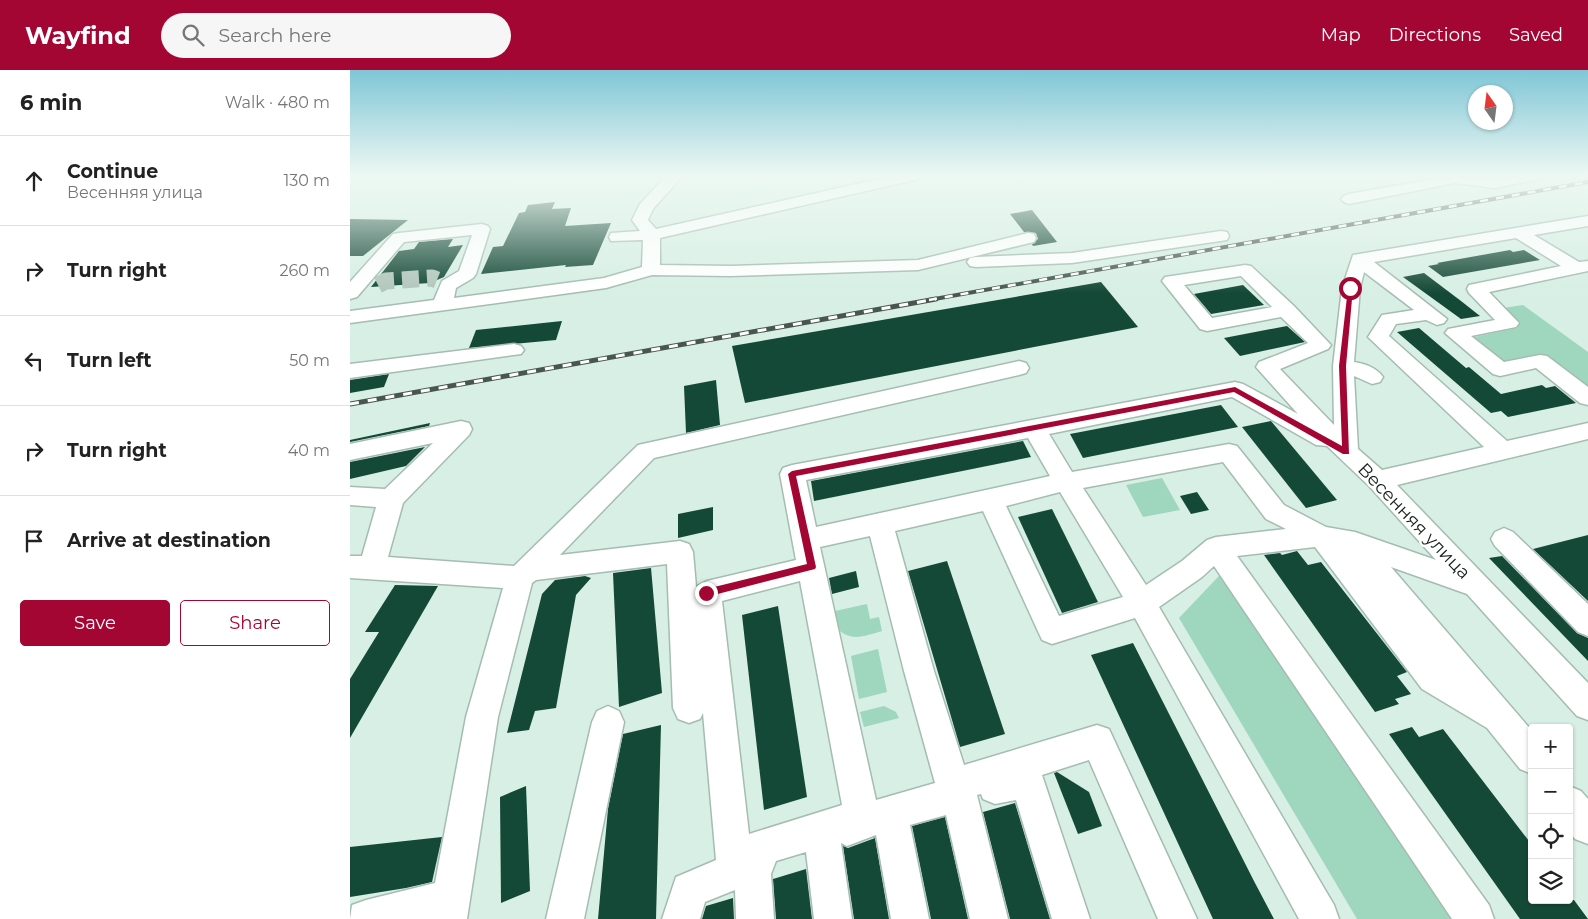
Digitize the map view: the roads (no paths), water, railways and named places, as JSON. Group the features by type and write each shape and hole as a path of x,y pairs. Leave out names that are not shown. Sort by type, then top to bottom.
{"street":[{"path":"643,214 640,220 652,235 651,270"},
{"path":"617,237 652,235 749,214"},
{"path":"1359,260 1588,221"},
{"path":"350,294 399,238 482,229 467,274 443,282 442,305"},
{"path":"1519,233 1582,267"},
{"path":"350,317 606,283 651,270 731,271 1072,258 1222,236"},
{"path":"918,265 1028,238"},
{"path":"1359,260 1500,369 1540,361 1588,398"},
{"name":"Весенняя улица","path":"1359,260 1350,288 1343,366 1346,452 1378,480 1588,705"},
{"path":"1455,333 1509,323 1476,289 1582,267"},
{"path":"564,289 573,268"},
{"path":"1286,310 1207,325 1171,281 1245,270 1286,310 1321,345 1266,367 1346,452"},
{"path":"350,294 378,285"},
{"path":"1430,314 1389,319 1378,337 1504,452"},
{"path":"350,371 514,350"},
{"path":"1343,366 1360,370 1372,377"},
{"path":"366,919 450,908 482,717 523,574 646,451 1019,368"},
{"path":"910,919 876,814 809,554 792,474 1235,389 1346,452"},
{"path":"350,452 461,429 390,499 361,567 523,574 680,552 689,708"},
{"path":"1034,429 1065,482 1142,603 1203,707 1320,919"},
{"path":"1378,480 1588,431"},
{"path":"1178,919 1098,741 956,790 733,857 706,593 809,554 880,523 991,500 1065,482 1229,452 1275,512 1321,536 1355,543 1476,586"},
{"path":"350,496 390,499"},
{"path":"991,500 1052,631 1142,603 1192,570 1216,548 1321,536"},
{"path":"880,523 918,671 956,790 989,919"},
{"path":"1321,536 1433,679 1499,717"},
{"path":"1504,539 1588,623"},
{"path":"1355,543 1528,752"},
{"path":"1216,548 1475,919"},
{"path":"565,919 608,722"},
{"path":"956,790 1027,780 1071,919"},
{"path":"1573,808 1588,826"},
{"path":"681,919 689,890 876,814"},
{"path":"822,836 833,919"},
{"path":"752,863 755,919"}],"tunnel":[{"path":"378,285 386,281 432,278 437,280"}],"railway":[{"path":"929,300 1411,214"},
{"path":"350,404 936,299"}]}
